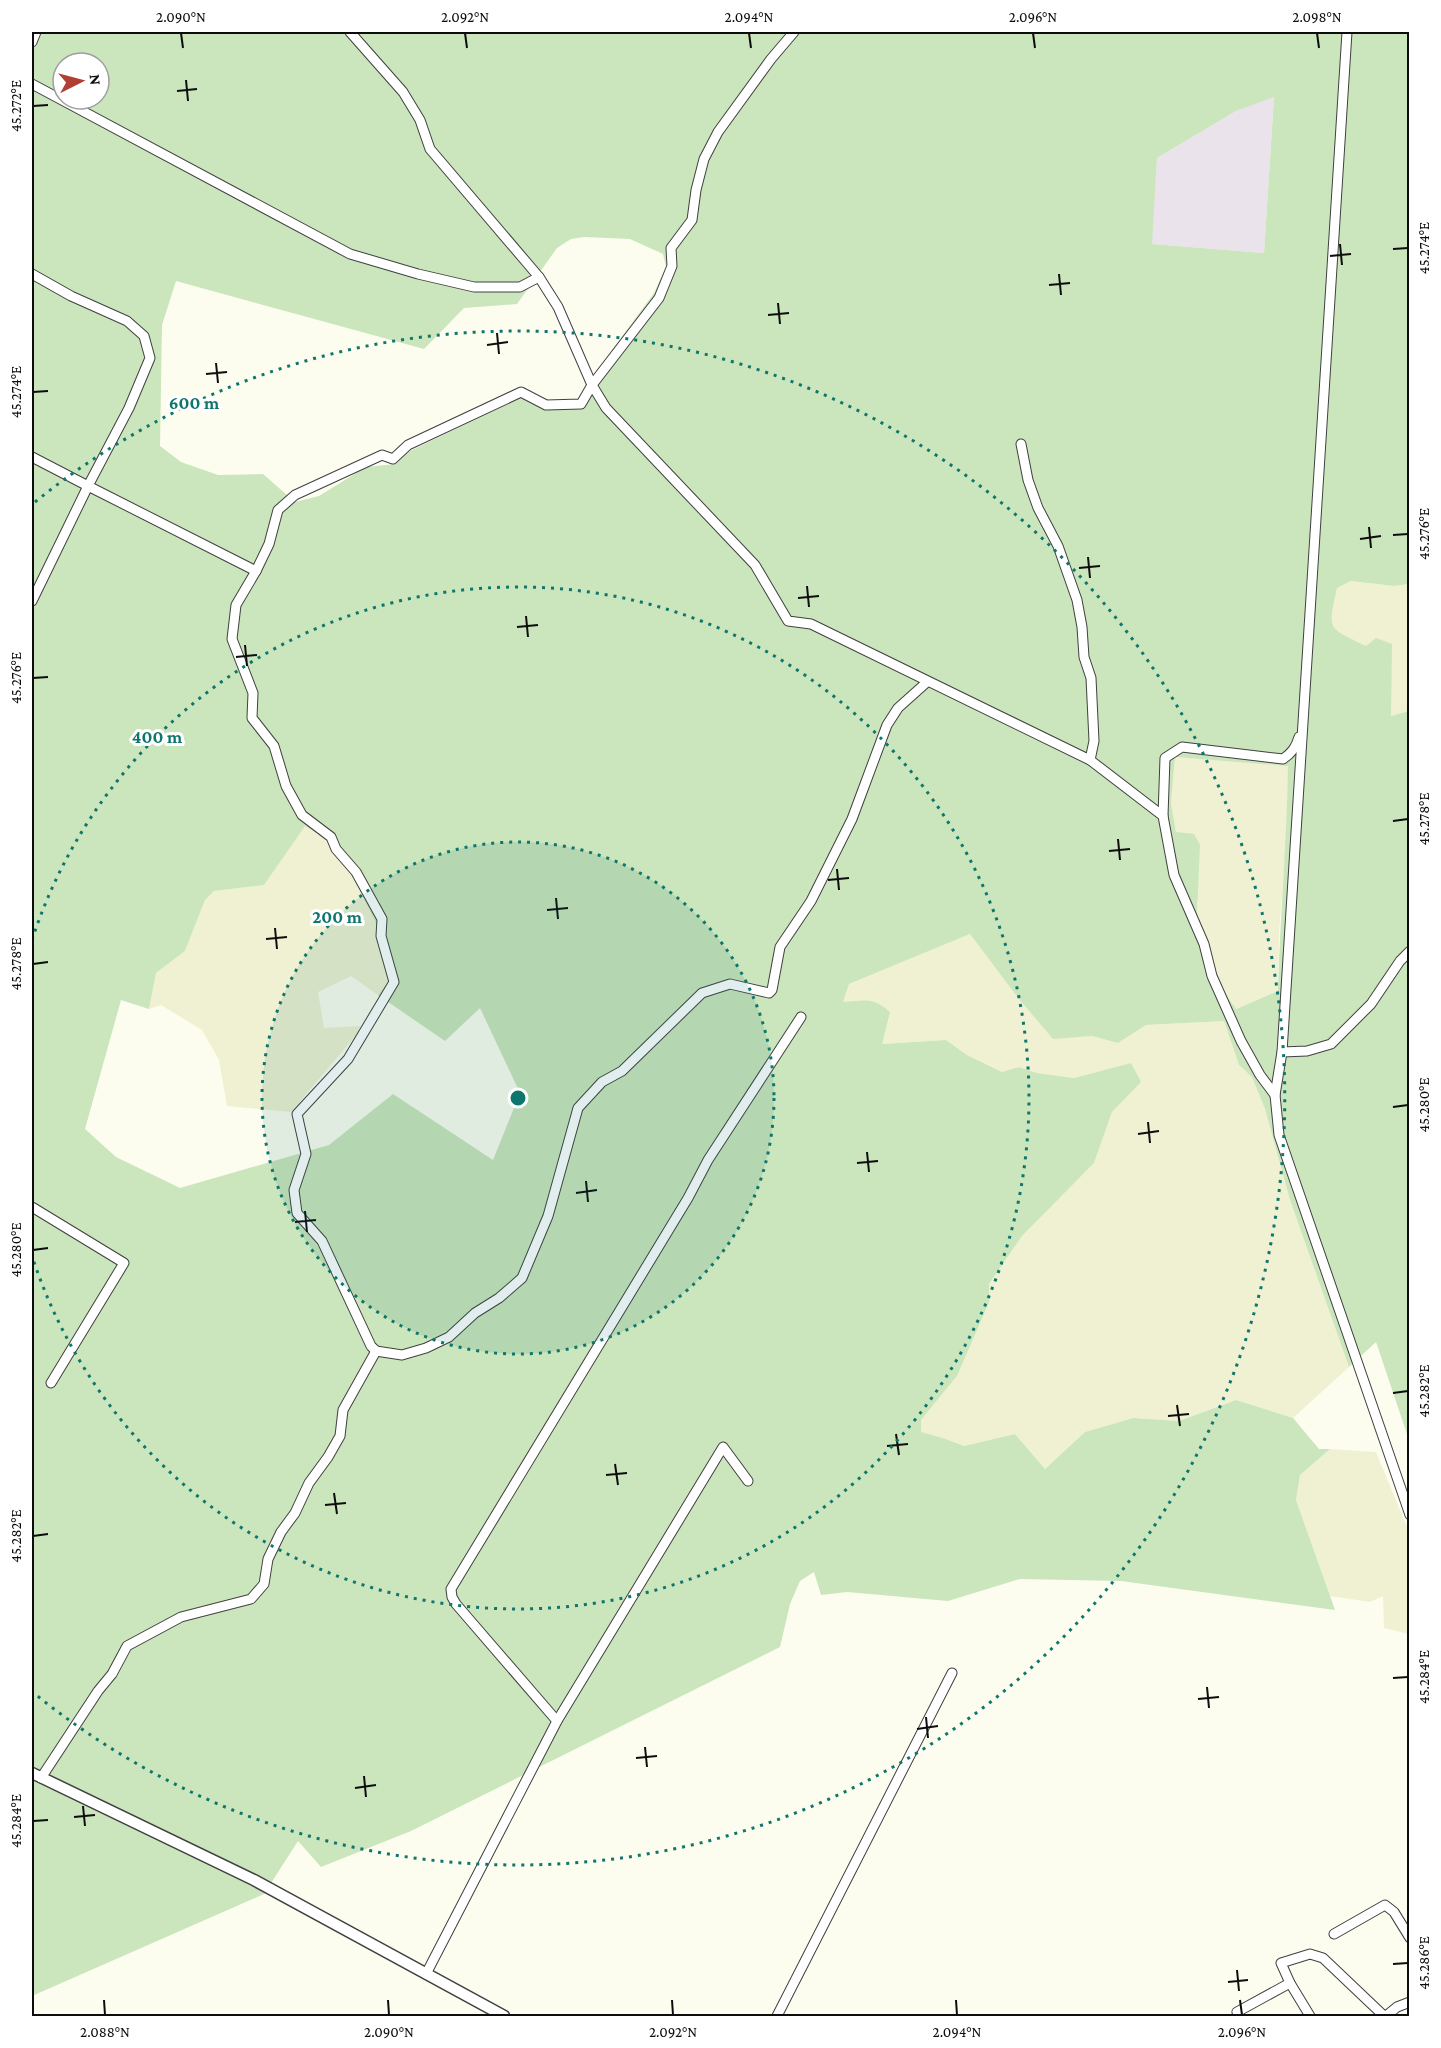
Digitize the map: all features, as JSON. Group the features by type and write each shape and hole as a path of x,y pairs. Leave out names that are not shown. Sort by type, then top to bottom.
{"street":[{"path":"32,42 36,32"},
{"path":"350,32 403,92 420,120 430,149 539,277 558,307 592,384 606,408 755,565 788,621 811,624 1090,760 1163,816"},
{"path":"794,32 771,59 718,132 704,159 696,190 692,220 671,248 672,266 659,298 592,384 581,404 546,405 521,392 408,445 393,459 382,455 295,495 278,510 269,544 256,572 236,605 232,639 253,693 252,718 274,746 286,786 302,815 331,837 336,849 356,872 382,919 381,936 394,982 348,1059 297,1114 306,1154 294,1190 297,1213 322,1241 371,1346 376,1350 402,1354 426,1348 449,1337 475,1313 499,1298 522,1278 548,1216 578,1108 602,1082 622,1071 702,993 730,984 769,993 772,990 780,947 811,901 852,819 887,725 898,708 927,682"},
{"path":"1347,32 1282,1052 1275,1095 1279,1135 1410,1515"},
{"path":"32,84 350,254 418,274 474,287 520,286 539,277"},
{"path":"32,274 71,296 127,321 144,336 150,358 129,408 32,601"},
{"path":"1021,444 1028,480 1038,508 1058,546 1077,600 1084,657 1091,678 1094,741 1090,760"},
{"path":"32,457 256,572"},
{"path":"1275,1095 1260,1075 1241,1041 1212,976 1204,944 1174,875 1163,816 1165,758 1182,747 1283,759 1297,745 1304,708"},
{"path":"1282,1052 1307,1051 1331,1044 1371,1004 1400,961 1410,951"},
{"path":"557,1721 456,1605 451,1589 708,1160 801,1017"},
{"path":"32,1207 124,1263 51,1383"},
{"path":"376,1350 343,1410 340,1436 309,1483 296,1513 281,1532 268,1559 264,1584 251,1599 181,1617 127,1646 112,1674 36,1775 254,1880 504,2016"},
{"path":"426,1974 557,1721 724,1445 748,1481"},
{"path":"777,2016 952,1673"},
{"path":"1334,1934 1385,1905 1406,1924 1410,1938"},
{"path":"1310,2016 1281,1963 1310,1954 1323,1958 1385,2016 1397,2007 1410,2002"},
{"path":"1239,2016 1237,2012 1290,1983"}],"shaded area":[{"path":"1274,96 1264,253 1151,244 1157,158 1236,111"}],"green space":[{"path":"32,32 1409,32 1409,584 1394,586 1351,581 1337,588 1332,620 1337,631 1366,646 1376,638 1392,644 1391,716 1409,711 1409,1440 1376,1342 1349,1367 1290,1200 1265,1109 1252,1077 1239,1065 1224,1021 1146,1025 1118,1043 1092,1036 1053,1039 1019,999 970,934 849,984 843,1002 873,1002 890,1012 882,1044 946,1040 967,1055 1002,1072 1019,1067 1037,1073 1074,1078 1131,1063 1141,1082 1112,1112 1094,1163 1022,1236 989,1284 989,1303 957,1376 921,1420 921,1432 964,1446 1015,1434 1045,1469 1085,1432 1133,1418 1179,1421 1236,1400 1293,1418 1319,1449 1330,1449 1300,1475 1296,1500 1335,1610 1121,1581 1020,1579 948,1601 847,1592 821,1595 814,1572 800,1581 790,1604 780,1647 411,1831 321,1867 298,1841 264,1894 32,1996","holes":["1274,97 1264,253 1152,244 1157,158 1236,111","584,237 630,239 663,254 666,267 654,293 598,369 583,405 520,398 410,451 396,464 366,467 319,496 295,502 263,474 218,475 181,462 160,446 162,325 176,281 424,349 464,308 517,304 557,248 571,239","1175,757 1288,766 1278,991 1236,1009 1213,976 1205,937 1197,913 1200,845 1194,834 1176,832 1171,803","305,826 324,837 353,877 375,921 389,982 378,995 445,1041 480,1008 520,1093 493,1160 393,1094 329,1145 180,1188 116,1157 85,1129 121,1000 149,1009 156,973 185,951 205,900 214,891 264,885"]},
{"path":"1351,581 1394,586 1409,584 1409,711 1391,716 1366,646 1336,632 1330,621 1337,588"},
{"path":"1175,757 1289,765 1286,846 1279,933 1278,991 1235,1009 1212,976 1205,937 1197,913 1198,903 1176,832 1171,803"},
{"path":"305,825 324,837 353,877 375,921 389,982 378,995 351,976 318,992 324,1028 360,1026 357,1034 291,1112 227,1106 219,1060 202,1030 161,1005 149,1009 156,973 185,951 205,900 214,891 264,885"},
{"path":"970,934 1019,999 1053,1038 1092,1036 1118,1043 1146,1025 1224,1021 1239,1065 1252,1077 1265,1109 1290,1200 1349,1367 1293,1418 1236,1400 1179,1421 1133,1418 1085,1432 1045,1469 1015,1434 964,1446 920,1432 921,1420 957,1376 989,1304 989,1284 1022,1236 1094,1163 1112,1112 1140,1082 1131,1063 1074,1078 1037,1073 1019,1067 1002,1072 967,1055 946,1040 881,1044 843,1002 849,984"},
{"path":"1330,1449 1376,1452 1409,1532 1409,1634 1384,1628 1383,1596 1370,1602 1330,1596 1296,1500 1300,1475"}]}
